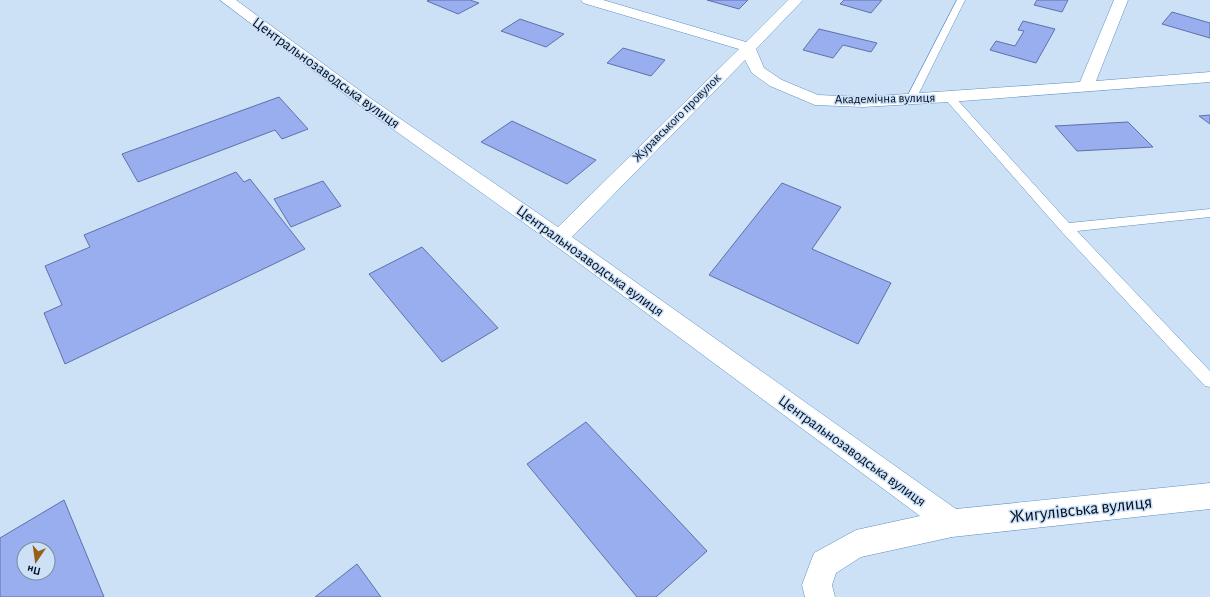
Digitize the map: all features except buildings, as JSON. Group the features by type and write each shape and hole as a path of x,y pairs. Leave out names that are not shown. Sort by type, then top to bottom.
{"street":[{"name":"Центральнозаводська вулиця","path":"227,0 364,101 560,238 952,523"},
{"path":"588,0 748,47"},
{"name":"Журавського провулок","path":"560,238 796,0"},
{"path":"1086,86 1121,0"},
{"name":"Академічна вулиця","path":"748,47 757,70 776,83 816,100 863,102 949,97 1210,77"},
{"name":"Жигулівська вулиця","path":"820,597 817,585 824,563 856,544 952,523 1210,496"}],"lane":[{"path":"911,99 961,0"},
{"path":"949,97 1066,228 1210,381"},
{"path":"1066,228 1210,213"}]}
